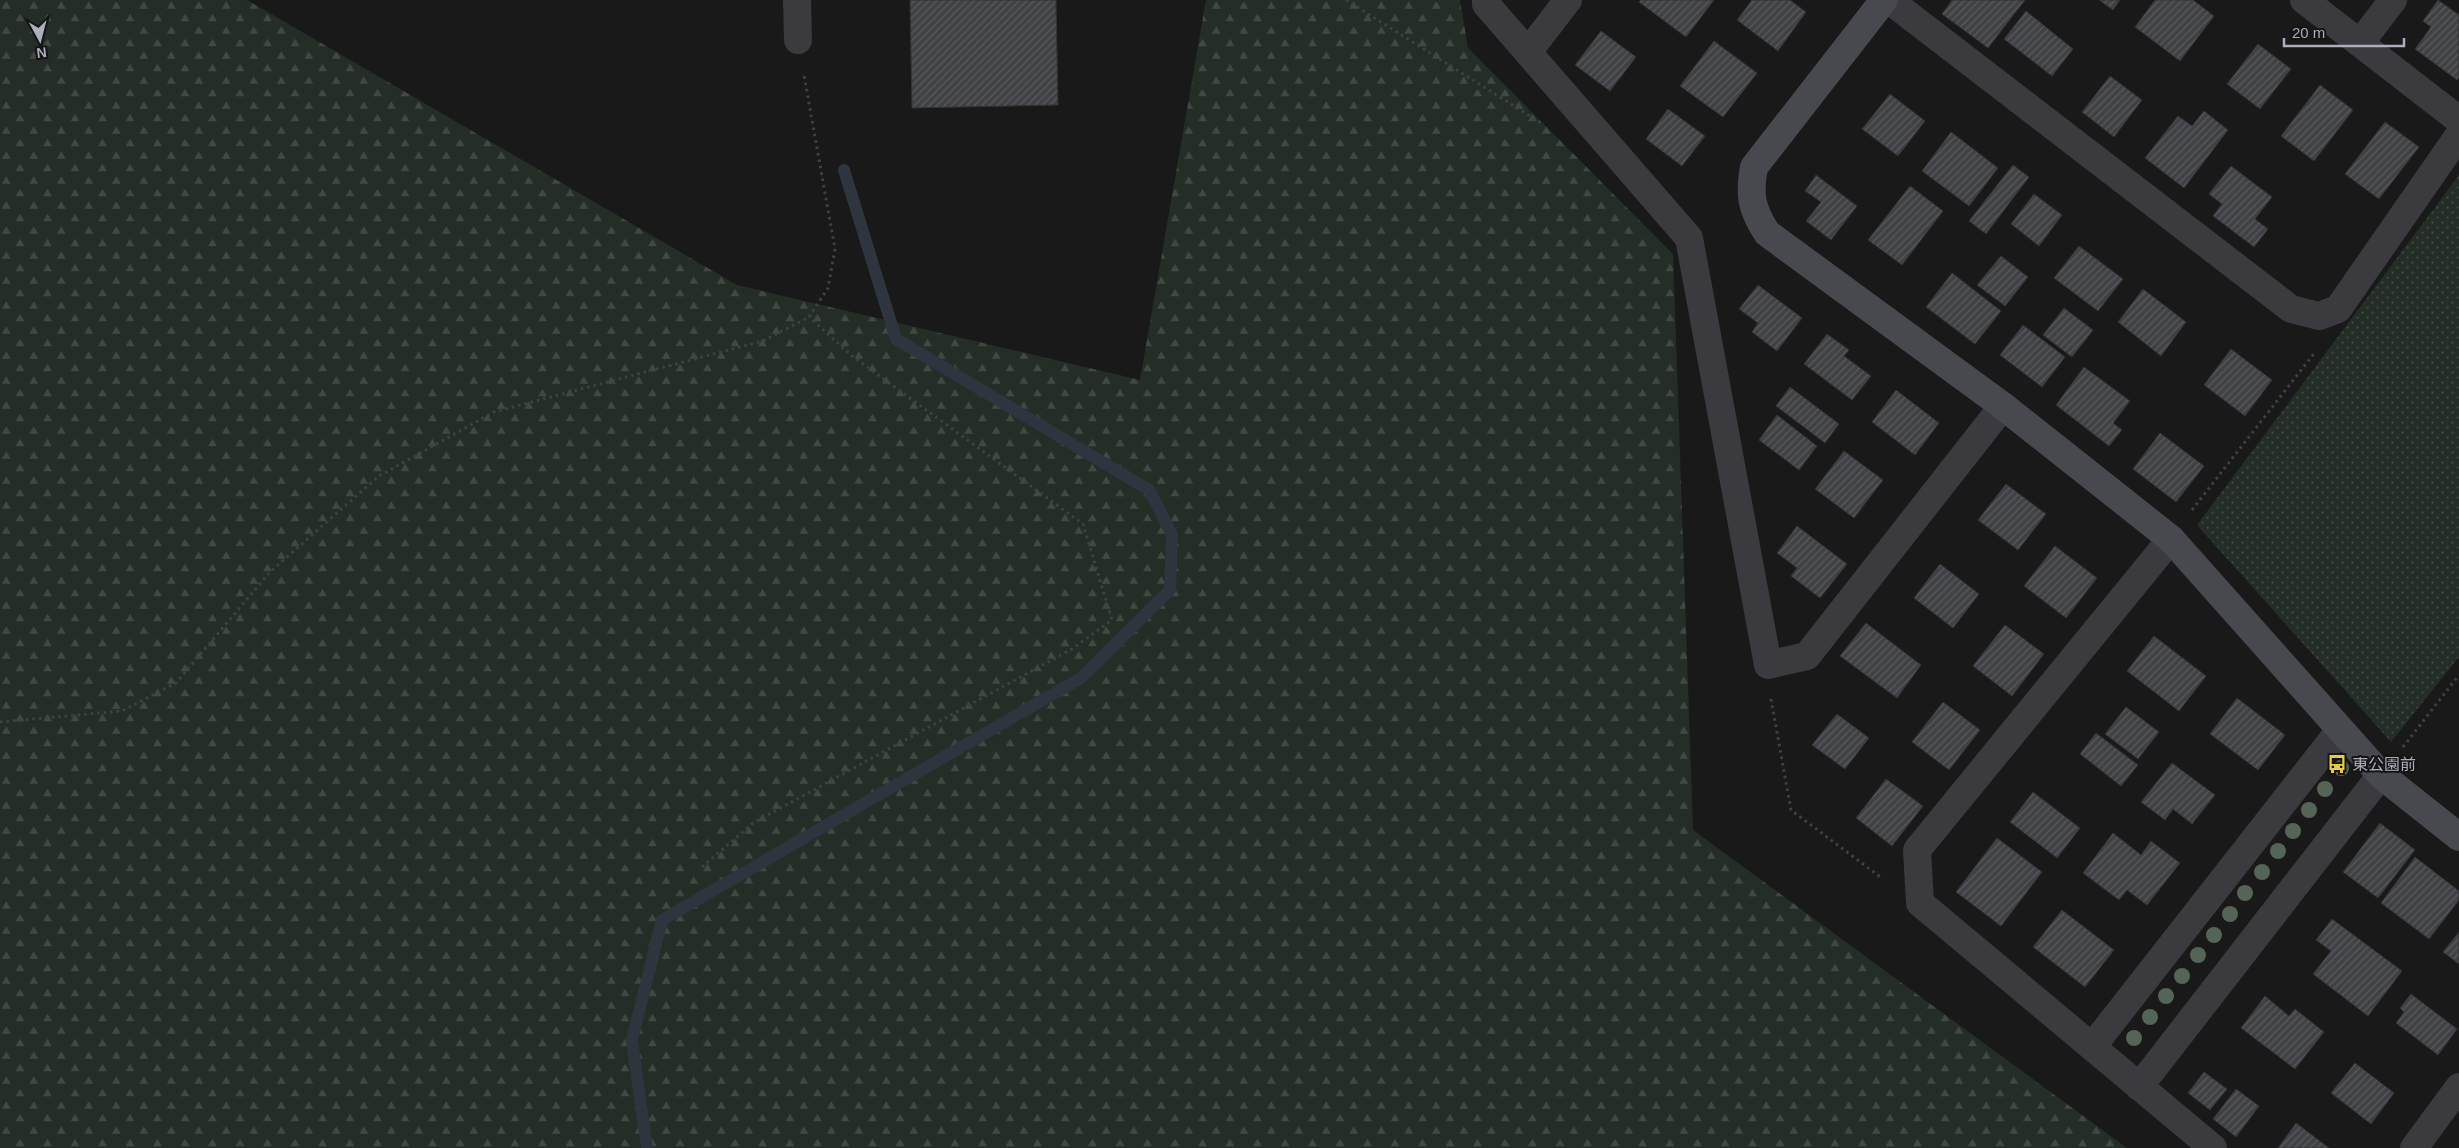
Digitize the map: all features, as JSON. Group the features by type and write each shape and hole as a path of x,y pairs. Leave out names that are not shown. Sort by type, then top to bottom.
{"street":[{"path":"797,0 798,40"},
{"path":"1486,0 1486,4 1690,238 1768,666 1807,656 2003,406"},
{"path":"1528,52 1568,0"},
{"path":"1884,0 1754,167 1751,199 1766,232 2003,406 2171,539 2381,775 2459,837"},
{"path":"1888,0 2291,309 2319,316 2338,308 2459,135"},
{"path":"2304,0 2459,120"},
{"path":"2360,43 2393,0"},
{"path":"2171,539 1918,850 1920,903 2213,1148"},
{"path":"2092,1047 2340,730"},
{"path":"2139,1087 2381,775"},
{"path":"2414,1148 2459,1087"}],"path":[{"path":"1346,0 1546,126"},
{"path":"0,722 122,711 176,683 270,572 379,476 494,412 763,341 809,317 828,288 835,249 798,40"},
{"path":"2171,539 2322,344 2319,316"},
{"path":"702,867 753,823 1072,649 1112,620 1083,524 852,356 809,317"},
{"path":"1768,666 1773,711 1791,810 1892,885 1919,885"},
{"path":"2381,775 2459,675"}],"green space":[{"path":"0,0 247,0 737,285 1140,380 1206,0 1460,0 1468,48 1673,254 1693,830 2127,1148 0,1148"},
{"path":"2459,175 2459,657 2391,742 2197,525"}],"building":[{"path":"910,0 1056,0 1058,105 912,108"},
{"path":"1641,0 1714,0 1686,37 1639,2"},
{"path":"1752,0 1790,0 1806,12 1778,51 1737,20"},
{"path":"1952,0 2025,0 1988,48 1942,14"},
{"path":"2099,0 2120,0 2113,10"},
{"path":"2155,0 2193,0 2214,16 2180,61 2135,27"},
{"path":"2438,0 2459,15 2459,77 2457,80 2415,49 2431,27 2423,21"},
{"path":"2026,11 2073,49 2052,76 2004,39"},
{"path":"1601,31 1636,57 1610,91 1575,65"},
{"path":"1714,41 1757,73 1723,117 1680,86"},
{"path":"2258,44 2291,69 2260,109 2227,84"},
{"path":"2110,76 2142,100 2114,137 2082,112"},
{"path":"2320,85 2353,110 2314,161 2281,136"},
{"path":"1890,94 1925,121 1898,156 1862,129"},
{"path":"1668,109 1705,136 1682,166 1646,139"},
{"path":"2204,111 2228,130 2184,188 2145,158 2178,116 2192,126"},
{"path":"2385,122 2419,147 2379,199 2345,174"},
{"path":"1951,132 1998,168 1969,206 1922,171"},
{"path":"2013,165 2029,177 1986,234 1969,221"},
{"path":"2231,166 2272,197 2255,219 2268,229 2254,247 2213,216 2222,204 2209,194"},
{"path":"1816,175 1857,206 1831,240 1806,221 1821,202 1805,191"},
{"path":"1910,186 1943,211 1902,265 1868,240"},
{"path":"2034,194 2062,215 2039,246 2011,224"},
{"path":"2079,246 2123,279 2098,311 2054,278"},
{"path":"2001,256 2028,277 2005,306 1977,285"},
{"path":"1952,273 2001,311 1975,344 1926,307"},
{"path":"1758,285 1802,318 1777,351 1752,332 1758,323 1739,309"},
{"path":"2143,289 2186,322 2161,356 2118,322"},
{"path":"2064,308 2093,330 2072,357 2043,335"},
{"path":"2023,325 2065,357 2042,387 2000,355"},
{"path":"1827,334 1849,350 1844,356 1871,376 1852,400 1804,364"},
{"path":"2231,349 2272,380 2245,416 2204,385"},
{"path":"2084,367 2130,401 2113,423 2122,430 2109,446 2056,405"},
{"path":"1790,387 1839,424 1825,443 1776,406"},
{"path":"1896,390 1939,423 1915,455 1872,422"},
{"path":"1777,415 1817,446 1799,470 1759,440"},
{"path":"2160,433 2204,466 2176,502 2133,469"},
{"path":"1844,451 1883,480 1854,518 1815,489"},
{"path":"2006,484 2046,514 2018,550 1978,520"},
{"path":"1797,526 1847,564 1820,598 1791,576 1797,568 1777,553"},
{"path":"2055,546 2097,578 2066,618 2024,586"},
{"path":"1940,564 1979,594 1953,628 1914,598"},
{"path":"1866,623 1921,665 1897,698 1840,656"},
{"path":"2005,625 2044,654 2012,696 1973,666"},
{"path":"2154,636 2206,676 2179,711 2127,671"},
{"path":"2237,698 2285,735 2258,770 2210,734"},
{"path":"1943,702 1980,730 1949,770 1912,742"},
{"path":"2126,707 2159,732 2138,759 2105,734"},
{"path":"1837,714 1869,738 1845,769 1812,745"},
{"path":"2096,733 2138,765 2121,786 2080,754"},
{"path":"2172,763 2215,795 2192,824 2173,809 2165,820 2141,802"},
{"path":"1886,779 1923,806 1892,846 1856,818"},
{"path":"2033,792 2080,828 2057,858 2010,822"},
{"path":"2380,823 2415,850 2378,898 2343,872"},
{"path":"2113,833 2141,855 2151,841 2180,863 2147,905 2127,890 2119,900 2083,873"},
{"path":"1997,838 2042,872 2001,926 1956,892"},
{"path":"2415,857 2459,891 2459,900 2429,939 2381,903"},
{"path":"2062,910 2114,950 2085,987 2033,947"},
{"path":"2332,919 2402,971 2368,1016 2313,974 2331,951 2316,940"},
{"path":"2459,932 2459,964 2443,952"},
{"path":"2411,994 2457,1029 2438,1055 2396,1023 2404,1012 2400,1008"},
{"path":"2265,996 2289,1016 2295,1009 2324,1032 2295,1069 2241,1028"},
{"path":"2355,1063 2394,1093 2371,1124 2331,1093"},
{"path":"2204,1072 2227,1089 2210,1110 2188,1093"},
{"path":"2236,1089 2259,1106 2236,1137 2213,1119"},
{"path":"2296,1123 2329,1148 2278,1148"}],"waterway":[{"path":"647,1148 632,1040 662,920 1081,678 1170,590 1172,535 1149,490 896,339 844,170"}],"place":[{"name":"東公園前","path":"2337,764"}]}
